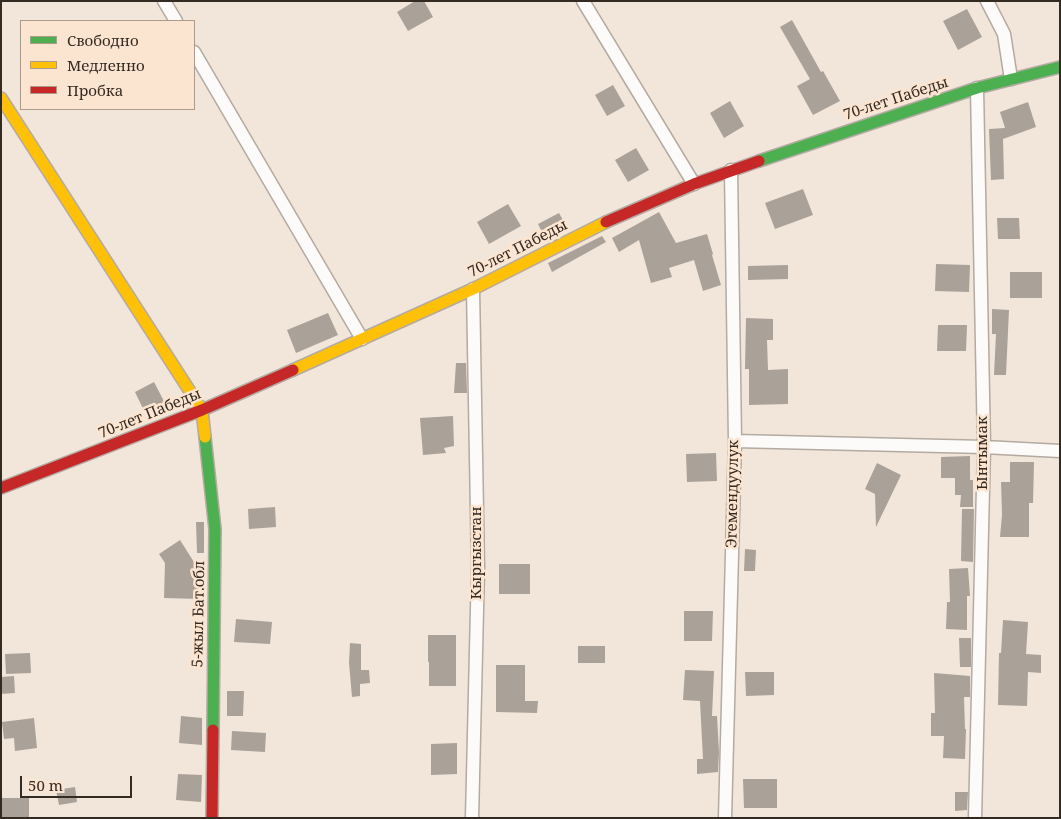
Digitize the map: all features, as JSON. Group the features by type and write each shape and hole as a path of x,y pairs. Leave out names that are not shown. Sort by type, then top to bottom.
{"street":[{"path":"164,1 175,20"},
{"path":"583,1 694,184"},
{"path":"987,1 1004,34 1012,79"},
{"path":"195,54 362,339"},
{"name":"70-лет Пабеды","path":"1,488 202,410 473,289 595,227 694,184 978,88 1060,67"},
{"name":"Ынтымак","path":"975,818 984,447 978,88"},
{"path":"1,98 202,410"},
{"name":"Эгемендуулук","path":"725,818 735,441 731,170"},
{"name":"Кыргызстан","path":"472,818 478,568 473,289"},
{"name":"5-жыл Бат.обл","path":"202,410 215,529 212,818"},
{"path":"735,441 984,447 1060,451"}],"building":[{"path":"415,1 424,1 433,17 408,31 397,12"},
{"path":"967,9 982,37 958,50 943,21"},
{"path":"792,20 821,72 823,71 840,101 813,115 797,86 810,79 780,27"},
{"path":"613,85 625,106 607,116 595,95"},
{"path":"730,101 744,126 724,138 710,113"},
{"path":"1028,102 1036,127 1003,139 1004,179 991,180 989,129 1005,128 1000,112"},
{"path":"636,148 649,170 628,182 615,160"},
{"path":"803,189 813,215 775,229 765,203"},
{"path":"508,204 521,226 489,244 477,222"},
{"path":"659,212 676,243 707,234 721,285 703,291 694,260 669,268 672,277 651,283 639,240 619,252 612,238"},
{"path":"559,213 568,229 546,240 538,224"},
{"path":"997,218 1019,218 1020,239 998,239"},
{"path":"602,236 606,242 552,272 548,263"},
{"path":"936,264 970,265 969,292 935,291"},
{"path":"788,265 788,279 748,280 748,266"},
{"path":"1010,272 1042,272 1042,298 1010,298"},
{"path":"992,309 1009,310 1006,375 994,375 996,334 992,334"},
{"path":"328,313 338,335 296,353 287,330"},
{"path":"746,318 773,319 773,340 767,340 768,370 788,369 788,404 749,405 749,369 745,369"},
{"path":"938,325 967,325 966,351 937,351"},
{"path":"456,363 466,363 467,393 454,393"},
{"path":"154,382 167,407 147,417 135,392"},
{"path":"453,416 454,446 444,448 446,453 423,455 420,418"},
{"path":"716,453 717,481 687,482 686,454"},
{"path":"970,456 970,480 973,480 973,507 960,507 961,495 955,495 955,478 941,478 941,457"},
{"path":"1010,462 1034,462 1033,503 1029,503 1029,537 1000,537 1002,515 1001,482 1010,482"},
{"path":"877,463 901,475 876,527 875,494 865,489"},
{"path":"275,507 276,527 249,529 248,509"},
{"path":"962,509 974,509 973,562 961,561"},
{"path":"196,522 204,522 204,553 197,553"},
{"path":"180,540 199,570 199,599 164,598 165,563 159,554"},
{"path":"745,549 756,550 755,571 744,571"},
{"path":"499,564 530,564 530,594 499,594"},
{"path":"968,568 970,596 967,596 967,630 946,629 947,602 950,602 949,569"},
{"path":"684,611 713,611 712,641 684,641"},
{"path":"236,619 272,622 270,644 234,642"},
{"path":"1003,620 1028,622 1026,654 1041,655 1041,673 1028,672 1027,706 998,705 999,653 1001,653"},
{"path":"428,635 456,635 456,686 429,686"},
{"path":"959,638 971,638 971,667 960,667"},
{"path":"350,643 361,644 361,670 369,670 370,683 360,684 360,696 352,697 349,663"},
{"path":"578,646 605,646 605,663 578,663"},
{"path":"30,653 31,673 6,674 5,654"},
{"path":"496,665 525,665 525,701 538,701 537,713 496,712"},
{"path":"685,670 714,671 712,716 717,716 718,772 697,774 697,759 703,759 700,701 683,700"},
{"path":"745,672 774,672 774,695 746,696"},
{"path":"934,673 970,676 970,697 964,697 965,759 943,758 944,736 931,736 931,713 935,713"},
{"path":"14,676 15,693 1,694 1,677"},
{"path":"227,691 244,691 243,716 227,716"},
{"path":"181,716 202,718 202,745 179,743"},
{"path":"34,718 37,748 15,751 14,738 4,739 2,722"},
{"path":"232,731 266,733 265,752 231,750"},
{"path":"457,743 457,774 431,775 431,744"},
{"path":"178,774 202,775 201,802 176,800"},
{"path":"743,779 777,779 777,808 744,808"},
{"path":"75,787 77,802 59,805 56,790"},
{"path":"955,792 968,792 967,810 955,811"},
{"path":"2,798 29,798 29,818 1,818"}],"traffic: fast":[{"path":"759,161 977,88 1060,67"},
{"path":"205,437 215,529 213,730"}],"traffic: slow":[{"path":"1,98 202,410 205,437"},
{"path":"293,370 473,289 606,222"}],"traffic: jam":[{"path":"606,222 694,184 759,161"},
{"path":"1,488 202,410 293,370"},
{"path":"212,818 213,730"}]}
